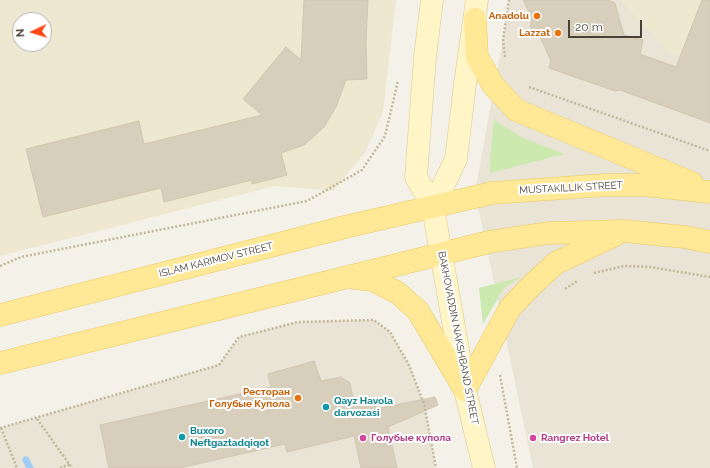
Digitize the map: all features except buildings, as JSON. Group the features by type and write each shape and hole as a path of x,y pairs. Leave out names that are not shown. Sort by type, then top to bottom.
{"main road":[{"name":"BAKHOVADDIN NAKSHBAND STREET","path":"432,0 425,57 416,177 433,207 466,390 484,468"},
{"path":"433,207 456,160 476,9"},
{"path":"476,9 478,57 493,85 516,110 710,191"},
{"name":"MUSTAKILLIK STREET","path":"433,207 492,193 605,185 645,185 710,191"},
{"name":"ISLAM KARIMOV STREET","path":"0,315 341,228 433,207"},
{"path":"466,390 510,308 533,284 556,263 575,252 624,231"},
{"path":"0,363 489,242 548,233 624,231 686,237 710,242"},
{"path":"348,278 373,280 398,293 418,311 466,390"}],"path":[{"path":"506,58 503,40 509,0"},
{"path":"0,266 22,257 307,201 362,170 385,136 399,76"},
{"path":"526,86 710,151"},
{"path":"593,273 624,266 650,267 710,277"},
{"path":"560,292 580,279"},
{"path":"17,468 0,428 37,419 219,364 239,337 298,322 374,320 390,332 409,364 424,404 436,468"},
{"path":"499,368 517,468"},
{"path":"37,419 72,468"},
{"path":"60,468 70,464"}],"shaded area":[{"path":"0,0 396,0 383,112 365,153 333,191 275,186 0,256"},
{"path":"510,0 710,0 710,468 533,468 475,192"},
{"path":"620,0 710,0 710,65 668,52"},
{"path":"374,320 390,332 409,365 424,404 436,468 0,468 0,428 219,365 239,337 298,322"}],"green space":[{"path":"494,120 521,137 564,154 490,173"},
{"path":"521,277 504,288 483,324 479,288"}],"waterway":[{"path":"26,460 30,468"}],"place":[{"name":"Anadolu","path":"537,16"},
{"name":"Lazzat","path":"558,33"},
{"name":"Ресторан Голубые Купола","path":"298,398"},
{"name":"Qayz Havola darvozasi","path":"326,407"},
{"name":"Buxoro Neftgaztadqiqot","path":"182,437"},
{"name":"Голубые купола","path":"363,438"},
{"name":"Rangrez Hotel","path":"533,438"}]}
